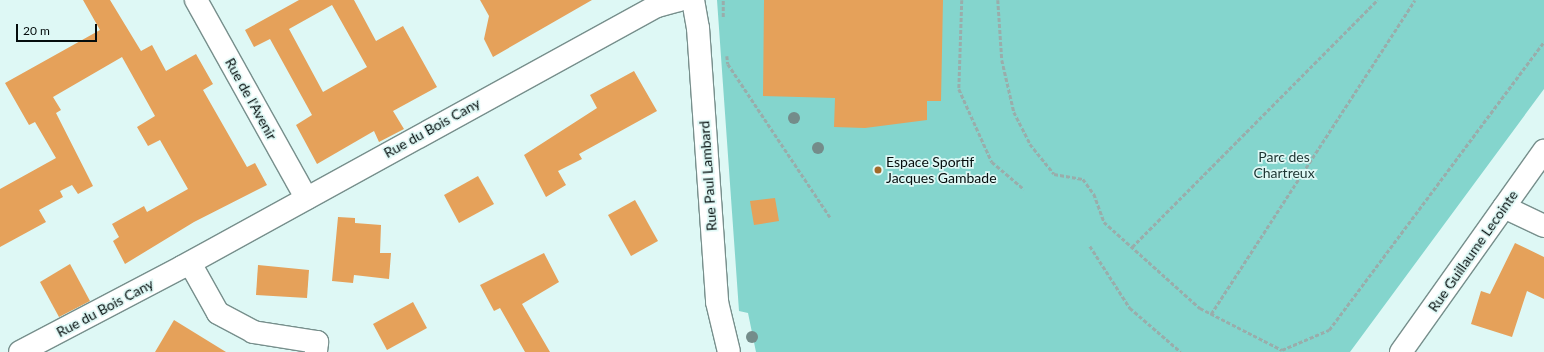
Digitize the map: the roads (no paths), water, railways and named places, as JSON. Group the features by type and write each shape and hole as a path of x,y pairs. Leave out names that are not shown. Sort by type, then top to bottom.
{"street":[{"name":"Rue de l'Avenir","path":"196,0 306,198"},
{"name":"Rue du Bois Cany","path":"20,352 190,263 657,6 679,0"},
{"name":"Rue Paul Lambard","path":"693,0 698,28 717,302 729,352"},
{"name":"Rue Guillaume Lecointe","path":"1401,352 1544,151"},
{"path":"1504,207 1544,226"},
{"path":"190,263 218,313 253,332 317,342 316,352"}],"place":[{"name":"Espace Sportif Jacques Gambade","path":"878,170"}],"park label":[{"name":"Parc des Chartreux","path":"1284,166"}]}
